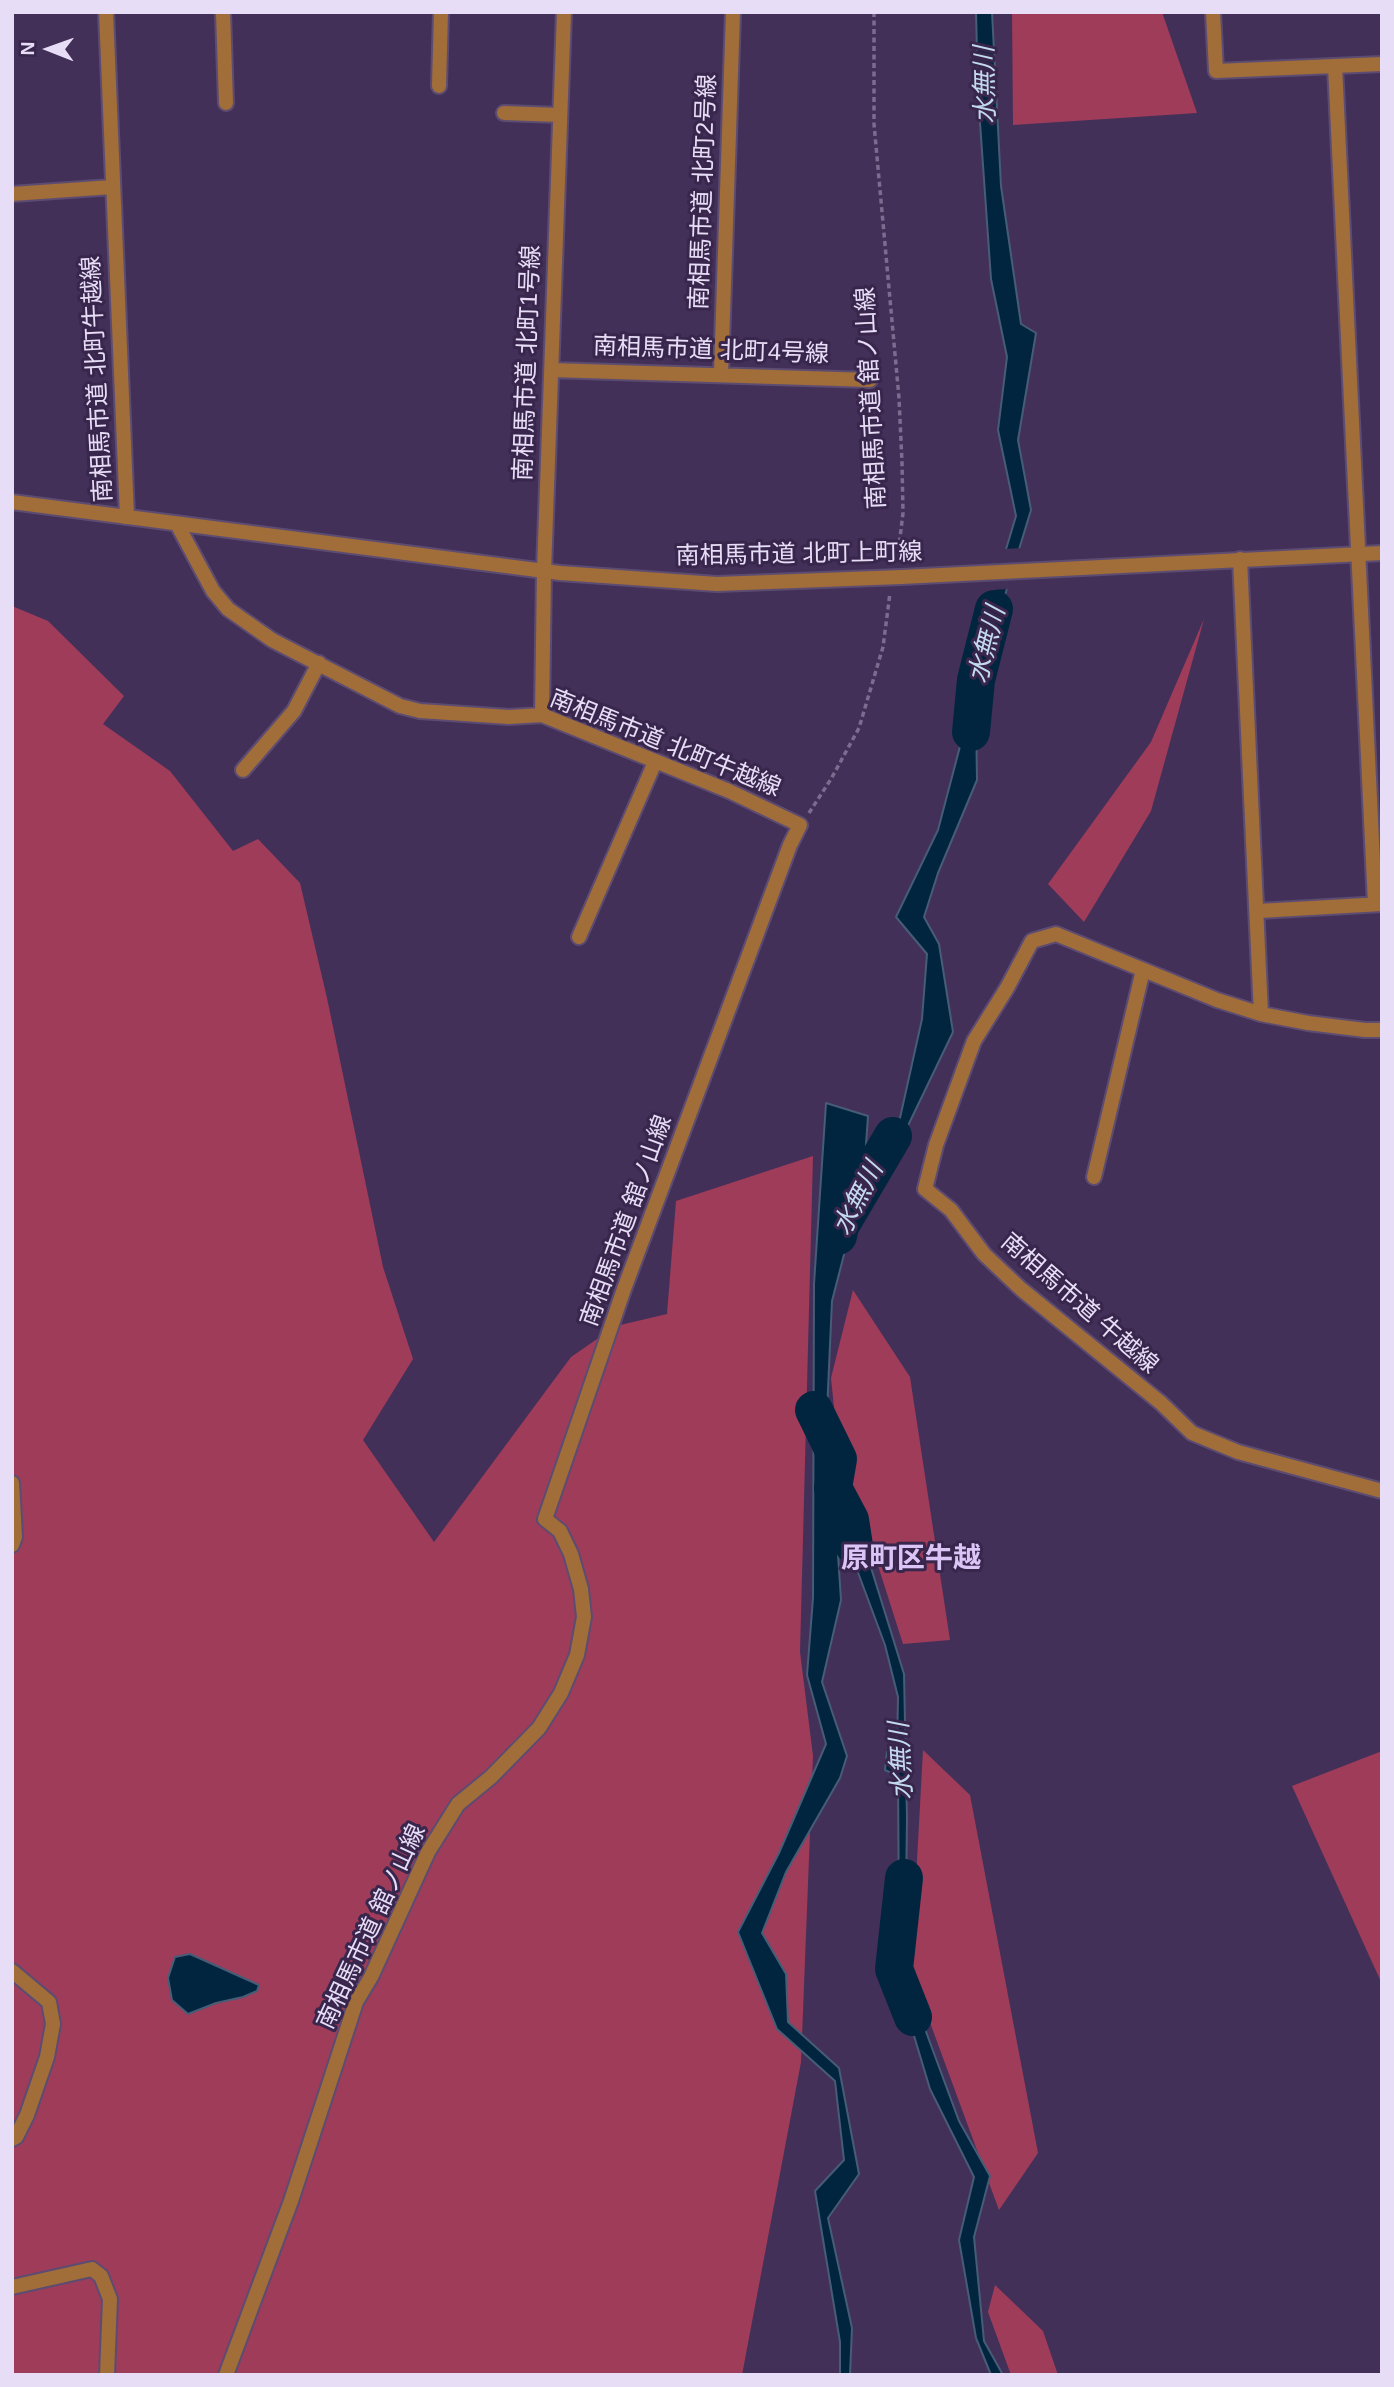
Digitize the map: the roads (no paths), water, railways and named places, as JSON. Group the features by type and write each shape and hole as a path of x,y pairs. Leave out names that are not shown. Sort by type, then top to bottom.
{"street":[{"name":"南相馬市道 北町牛越線","path":"106,12 127,517 177,524 213,592 228,609 272,640 400,706 420,711 509,717 542,715 729,791 800,825"},
{"path":"223,12 226,103"},
{"path":"439,86 440,12"},
{"name":"南相馬市道 北町1号線","path":"542,715 544,571 564,12"},
{"name":"南相馬市道 北町2号線","path":"721,373 733,12"},
{"path":"1213,12 1216,71 1382,64"},
{"path":"1258,911 1378,904 1335,66"},
{"path":"504,113 559,114"},
{"path":"12,194 112,187"},
{"name":"南相馬市道 北町4号線","path":"551,370 721,373 870,380"},
{"path":"12,502 127,517"},
{"name":"南相馬市道 北町上町線","path":"177,524 544,571 717,583 1382,553"},
{"path":"1240,559 1261,1014"},
{"path":"243,770 294,711 319,663"},
{"path":"579,937 655,762"},
{"name":"南相馬市道 舘ノ山線","path":"226,2375 291,2201 356,2002 371,1977 428,1852 458,1804 491,1777 539,1728 561,1693 577,1655 584,1617 581,1589 571,1554 560,1531 545,1519 624,1289 790,845 800,825"},
{"name":"南相馬市道 牛越線","path":"1382,1030 1308,1023 1261,1014 1217,1000 1056,934 1032,941 974,1041 936,1145 925,1189 951,1210 984,1254 1021,1289 1161,1403 1192,1433 1238,1452 1382,1491"},
{"path":"1094,1177 1143,970"},
{"path":"12,1483 15,1537 12,1545"},
{"path":"12,1971 49,2002 53,2024 47,2057 27,2115 16,2137 12,2139"},
{"path":"12,2287 92,2269 101,2276 110,2299 107,2375"}],"water":[{"path":"976,12 992,12 1001,186 1021,324 1036,333 1018,440 1031,510 984,664 975,657 977,780 938,873 924,917 939,944 953,1032 890,1163 862,1185 832,1301 827,1411 828,1429 904,1674 907,1818 905,1975 959,2121 990,2176 974,2237 984,2341 1003,2375 991,2375 976,2338 959,2240 974,2177 930,2089 894,1969 899,1922 898,1776 885,1770 887,1752 897,1748 898,1697 885,1645 840,1524 838,1497 841,1490 831,1449 841,1600 822,1682 847,1756 840,1778 786,1872 762,1933 786,1974 788,2022 839,2068 859,2174 828,2218 852,2328 850,2375 840,2375 840,2342 815,2191 844,2160 835,2081 777,2029 738,1932 779,1853 826,1744 807,1675 813,1598 814,1284 826,1103 868,1116 864,1174 898,1127 922,1019 927,954 896,917 938,830 963,735 974,656 1016,516 998,430 1007,357 991,279 978,94"},
{"path":"190,1954 259,1985 257,1991 188,2014 172,2000 168,1978 175,1957"}],"waterway":[{"name":"水無川","path":"971,732 976,680 994,609"},
{"name":"水無川","path":"838,1236 840,1226 893,1136"},
{"name":"水無川","path":"814,1410 838,1459 833,1488 850,1520 854,1546"},
{"name":"水無川","path":"904,1878 894,1969 913,2017"}],"district":[{"name":"原町区牛越","path":"911,1559"}]}
